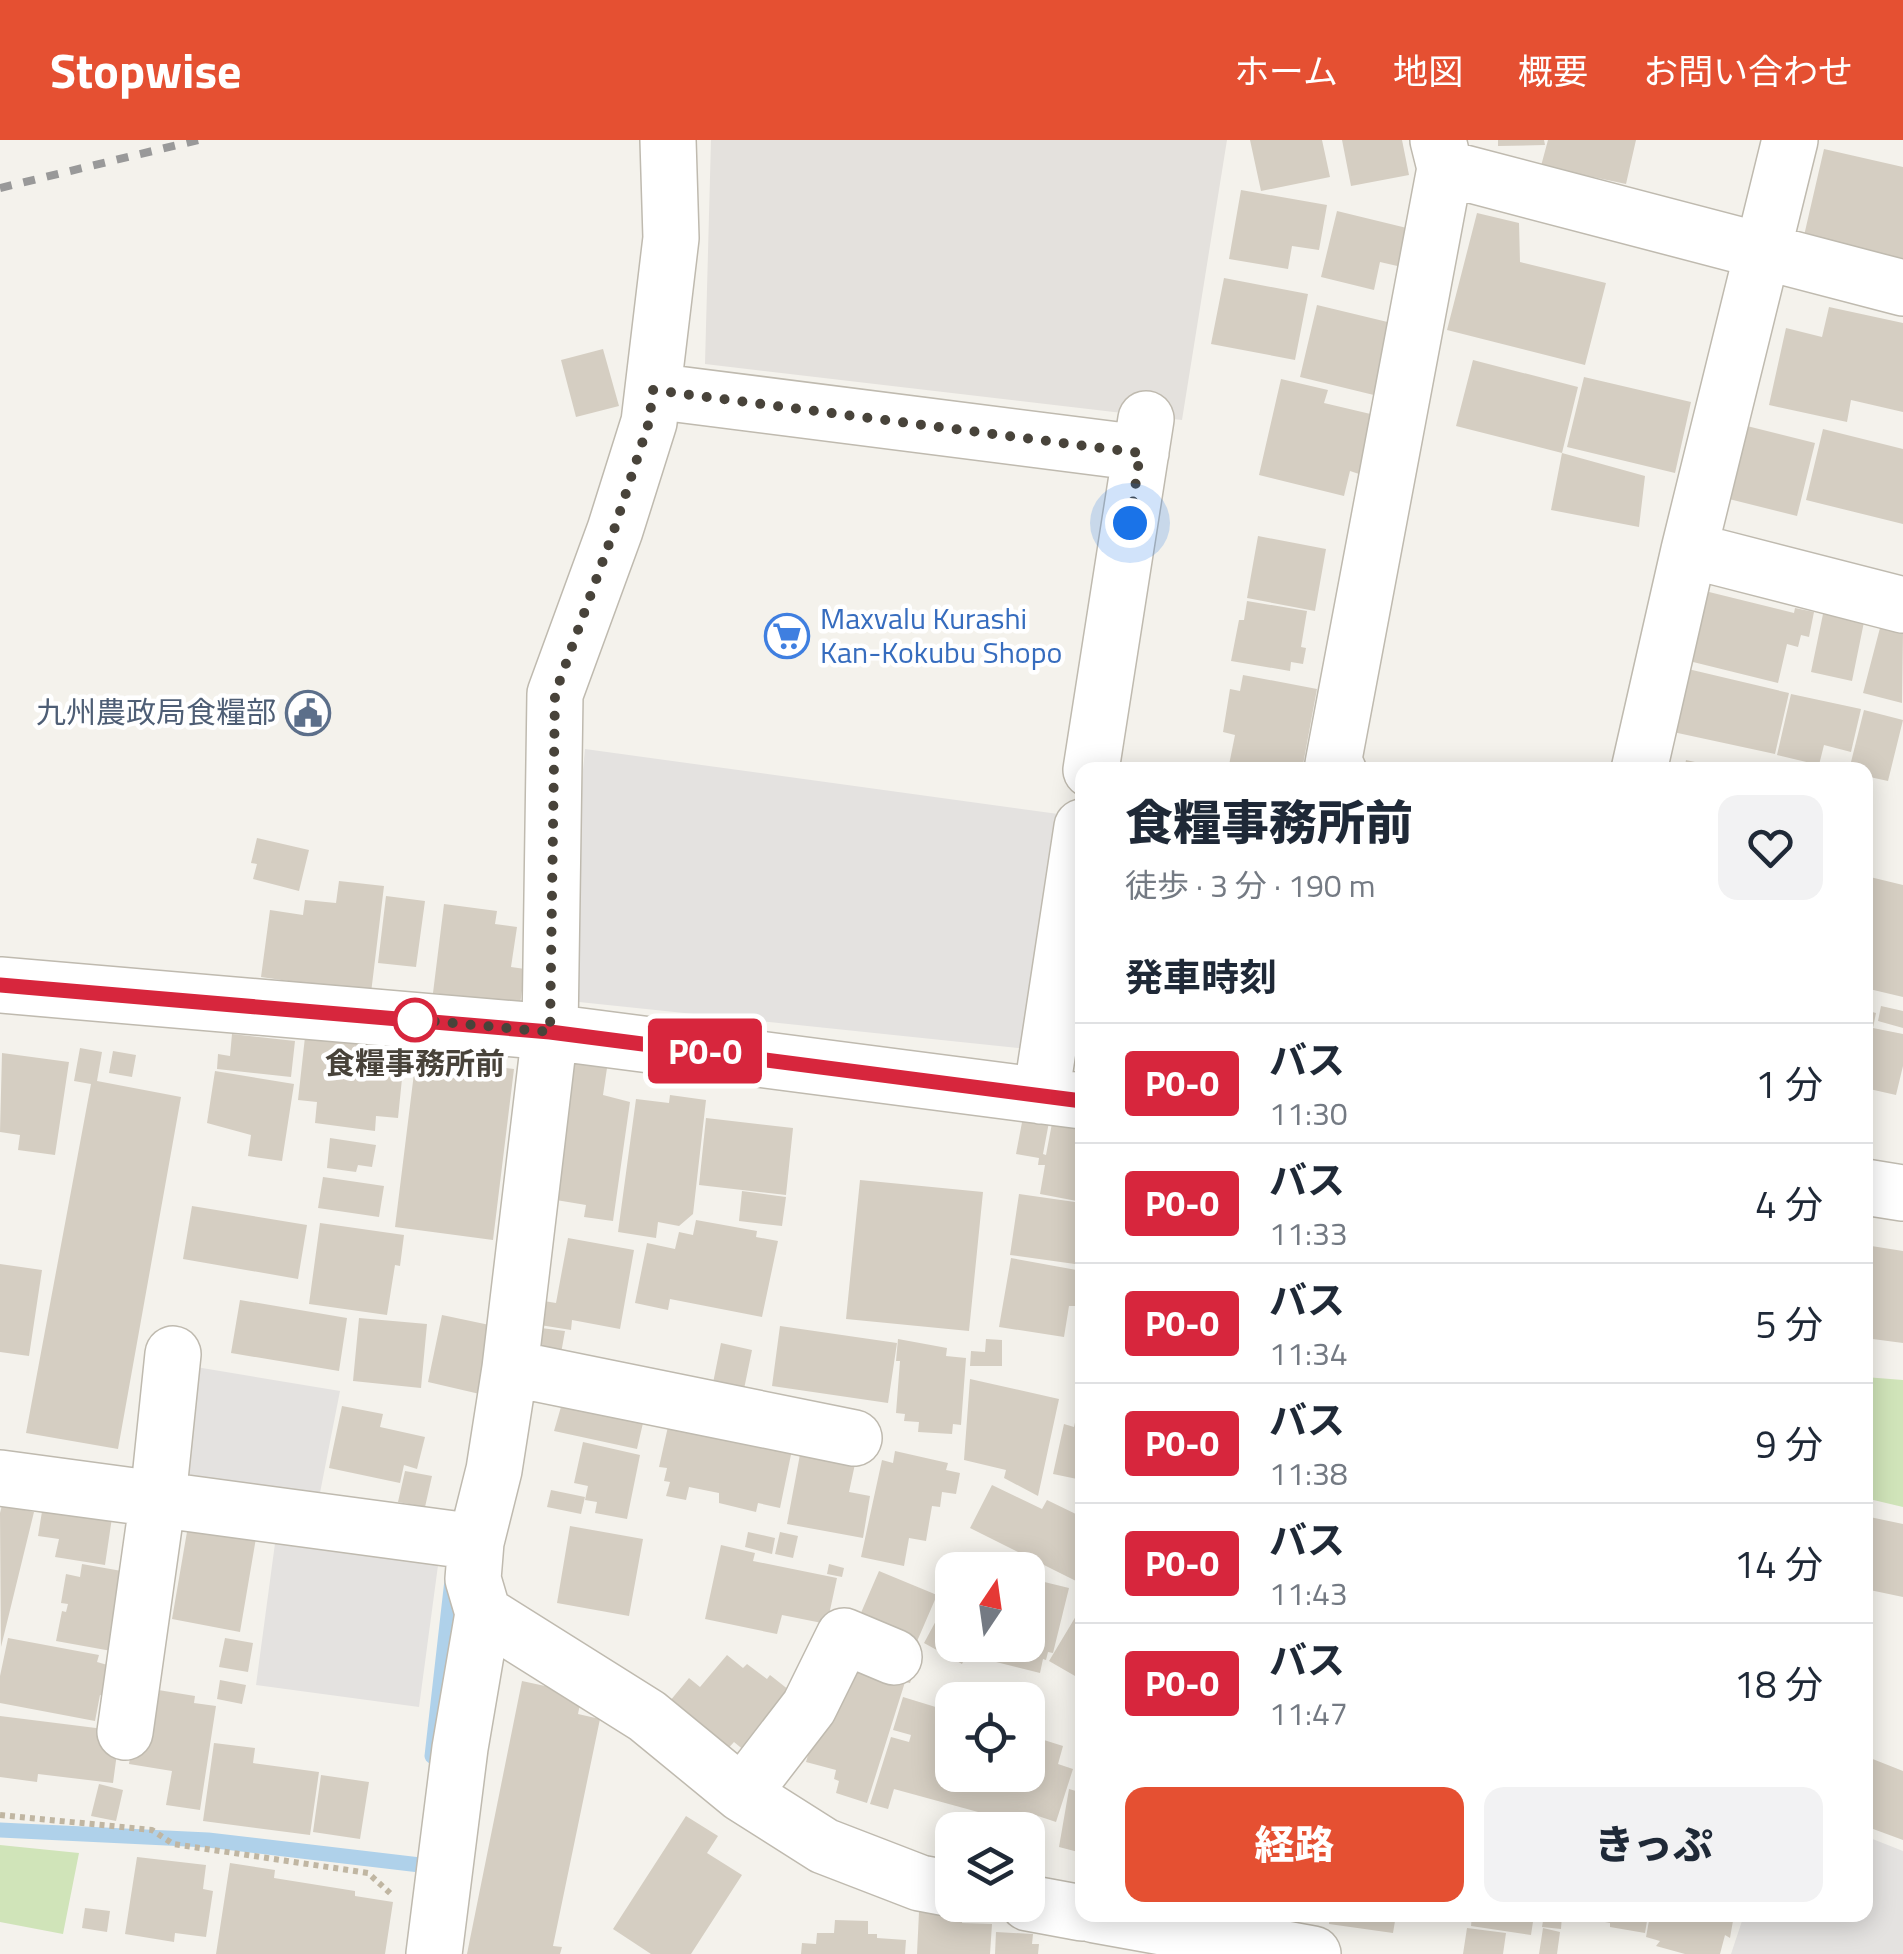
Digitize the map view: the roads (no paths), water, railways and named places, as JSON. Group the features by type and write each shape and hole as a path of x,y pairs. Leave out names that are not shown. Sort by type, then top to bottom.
{"street":[{"path":"435,1935 483,1613 473,1579 476,1542 494,1470 510,1368 550,1032 555,694 649,422 672,238 668,140"},
{"path":"1641,762 1790,140"},
{"path":"1333,762 1442,154 1763,252 1903,288"},
{"path":"653,390 1143,434 1093,762"},
{"path":"1689,550 1903,606"},
{"path":"0,985 550,1032 1062,1099 1075,923"},
{"path":"125,1732 174,1354"},
{"path":"510,1368 854,1438"},
{"path":"0,1478 476,1542"},
{"path":"483,1613 647,1716 742,1794 824,1846 935,1886"},
{"path":"742,1794 809,1707 844,1636 894,1657"},
{"path":"1154,1922 1181,1923 1314,1954"}],"waterway":[{"path":"432,1756 452,1580"},
{"path":"0,1830 208,1840 420,1865"}],"railway":[{"path":"0,188 198,140"}],"place":[{"name":"Maxvalu Kurashi Kan-Kokubu Shopo","path":"787,636"},
{"name":"九州農政局食糧部","path":"308,713"},
{"name":"食糧事務所前","path":"415,1020"}]}
